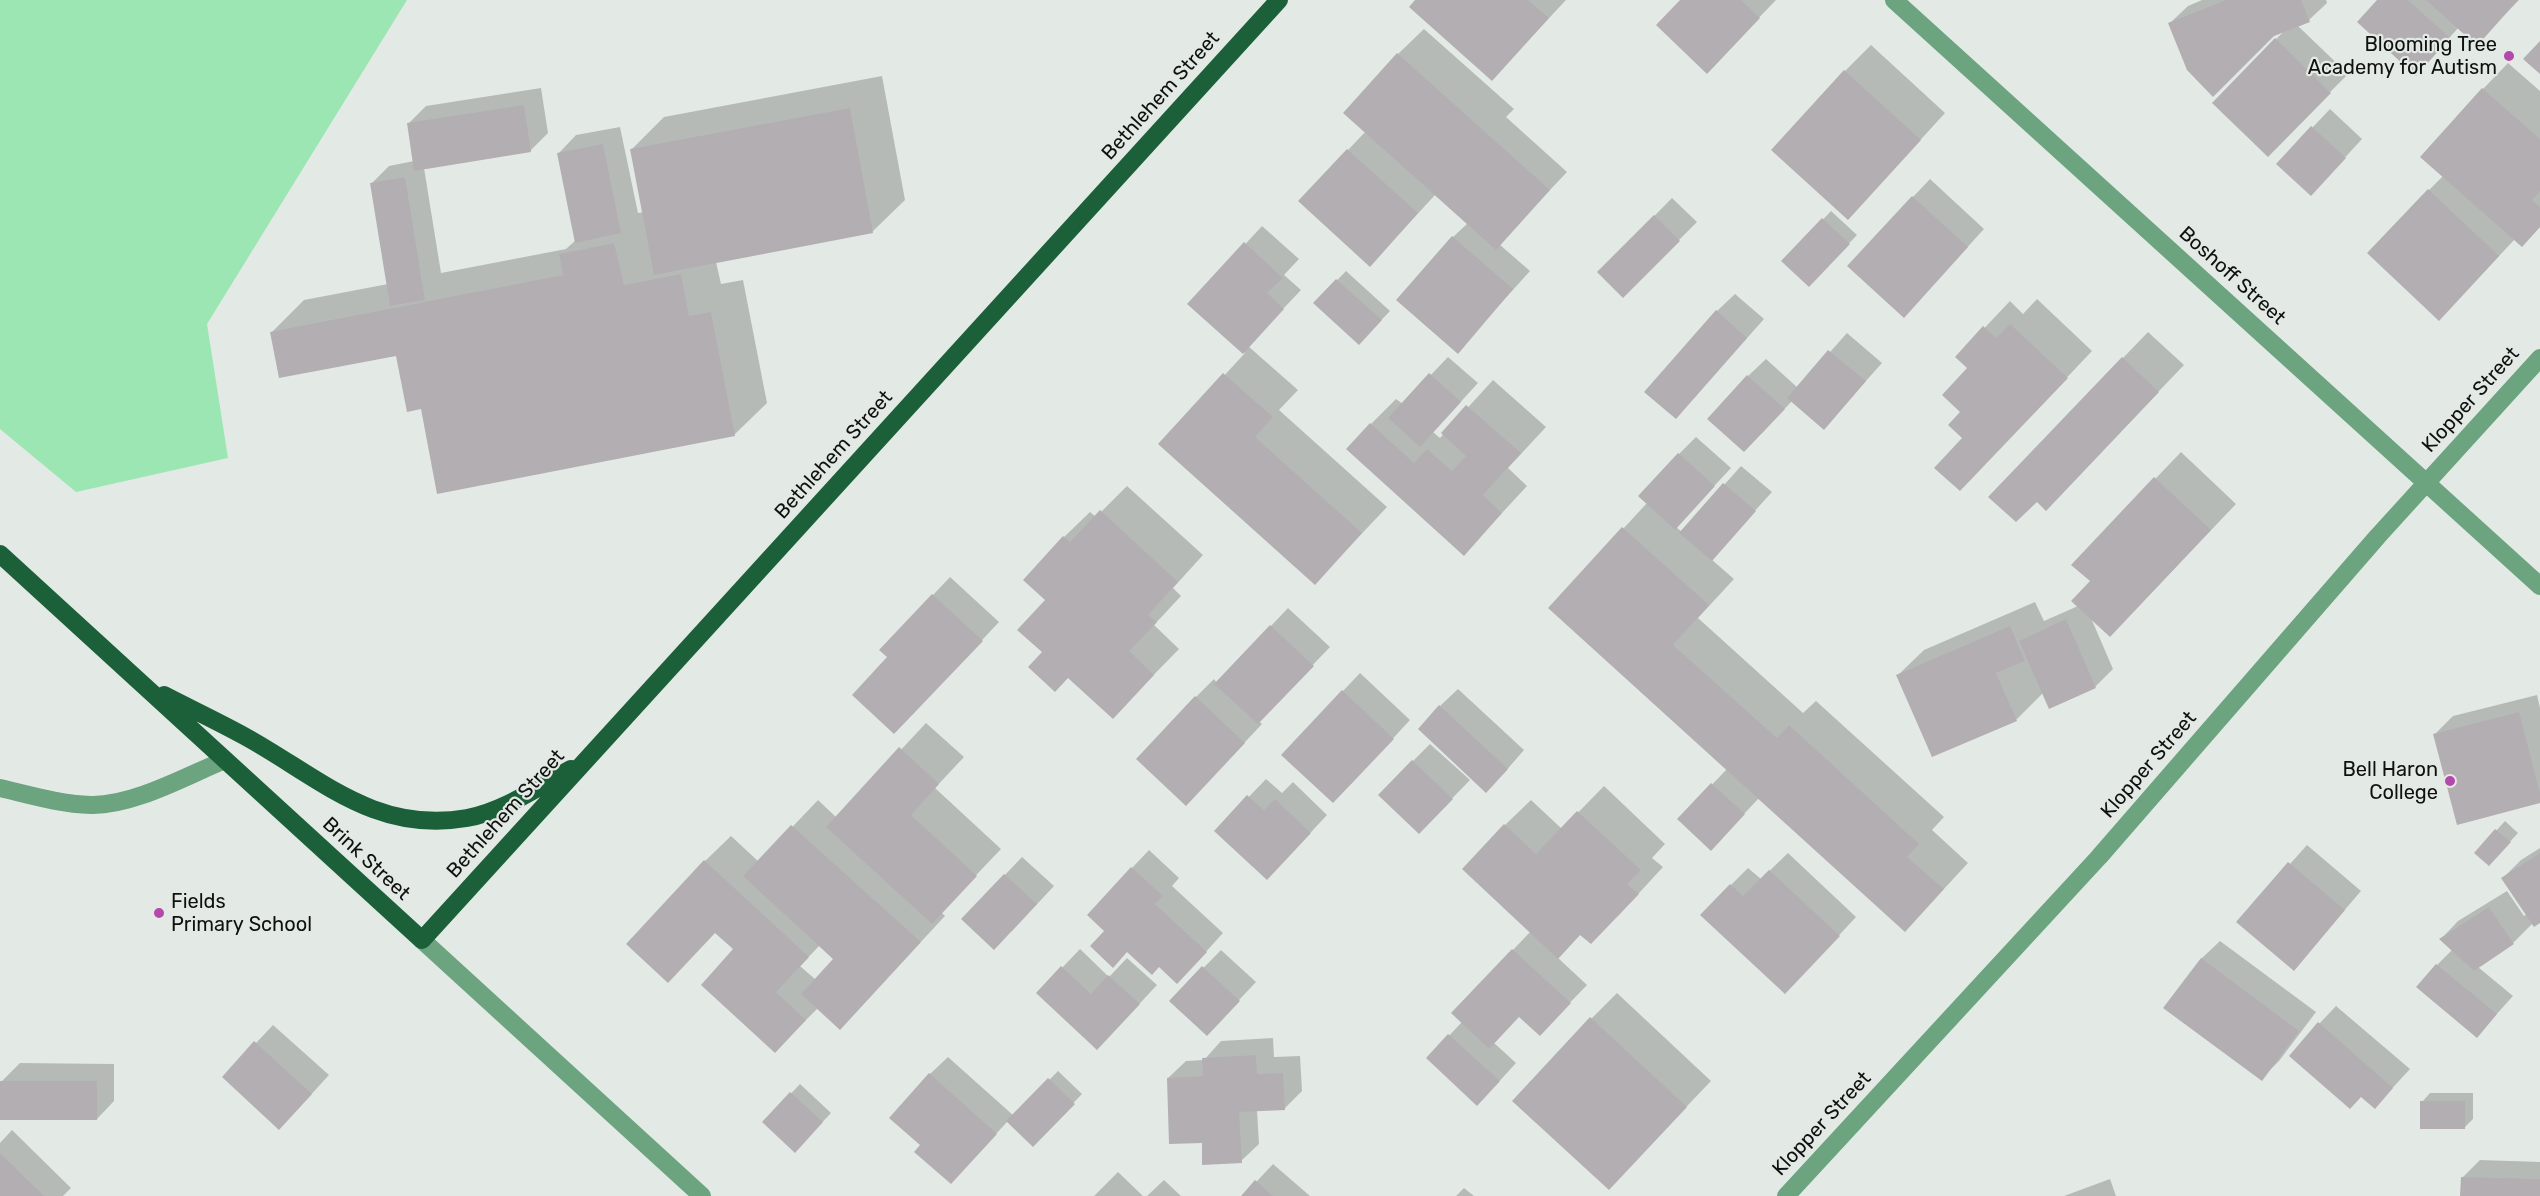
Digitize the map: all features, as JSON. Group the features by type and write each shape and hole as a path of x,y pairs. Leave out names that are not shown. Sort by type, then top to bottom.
{"main road":[{"name":"Bethlehem Street","path":"422,940 1279,0"},
{"name":"Brink Street","path":"0,554 422,940"},
{"path":"144,684 246,737 352,801 398,818 433,821 469,818 513,802 586,760"}],"street":[{"name":"Boshoff Street","path":"1894,0 2540,586"},
{"name":"Klopper Street","path":"1786,1196 2099,857 2378,536 2540,358"},
{"path":"0,788 48,799 92,805 130,799 225,760"},
{"name":"Brink Street","path":"422,940 702,1196"}],"green space":[{"path":"0,0 407,0 207,324 228,458 76,492 0,429"}],"building":[{"path":"1415,0 1528,0 1549,18 1492,81 1409,7"},
{"path":"1680,0 1741,0 1760,18 1707,74 1656,25"},
{"path":"2226,0 2301,0 2310,22 2274,36 2213,97 2187,70 2168,23"},
{"path":"2377,0 2408,0 2450,38 2416,76 2357,22"},
{"path":"2426,0 2518,0 2477,46"},
{"path":"2275,38 2331,93 2268,157 2212,103"},
{"path":"2540,41 2540,74 2523,59"},
{"path":"1397,53 1550,190 1496,250 1343,113"},
{"path":"1844,70 1921,140 1848,220 1771,150"},
{"path":"2482,88 2540,139 2540,191 2532,200 2540,207 2540,227 2522,247 2420,157"},
{"path":"524,105 531,152 414,171 407,123"},
{"path":"850,108 873,233 654,275 630,149"},
{"path":"2311,126 2346,158 2311,196 2276,164"},
{"path":"603,144 621,233 575,243 557,153"},
{"path":"1347,149 1418,213 1370,267 1298,201"},
{"path":"405,177 425,300 390,306 370,183"},
{"path":"2428,189 2499,256 2439,321 2367,253"},
{"path":"1912,196 1968,247 1904,318 1847,266"},
{"path":"1654,215 1680,241 1623,298 1597,272"},
{"path":"1822,218 1850,244 1809,287 1781,261"},
{"path":"1452,236 1513,289 1458,354 1396,300"},
{"path":"1244,242 1283,278 1267,293 1284,309 1243,354 1187,304"},
{"path":"614,243 624,285 681,274 689,316 711,312 735,436 437,494 421,409 407,412 396,356 279,378 270,332 563,275 559,254"},
{"path":"1336,279 1382,320 1359,345 1313,303"},
{"path":"1716,310 1747,338 1676,419 1644,392"},
{"path":"2010,324 2068,378 1960,491 1934,468 1962,438 1948,425 1960,412 1942,395 1967,368 1955,357 1983,326 1996,338"},
{"path":"1828,350 1866,381 1824,430 1787,398"},
{"path":"2122,357 2159,392 2046,511 2037,502 2016,522 1988,497"},
{"path":"1223,373 1273,417 1255,437 1362,533 1315,585 1158,444"},
{"path":"1429,373 1461,402 1420,447 1388,418"},
{"path":"1747,375 1785,409 1744,452 1707,419"},
{"path":"1466,405 1521,453 1483,495 1502,513 1464,556 1346,449 1370,423 1414,463 1427,449 1452,471 1466,456 1441,433"},
{"path":"1678,453 1715,486 1675,530 1638,496"},
{"path":"2154,477 2211,530 2110,637 2071,601 2090,581 2071,565"},
{"path":"1723,483 1756,511 1712,561 1679,533"},
{"path":"1100,510 1178,582 1148,615 1157,622 1129,651 1154,675 1113,719 1068,678 1055,692 1028,667 1042,652 1017,630 1045,600 1023,580 1063,536 1070,542"},
{"path":"1622,527 1709,605 1673,645 1777,738 1789,725 1919,844 1907,857 1944,889 1905,932 1548,608"},
{"path":"932,594 983,641 894,734 852,695 887,657 879,650"},
{"path":"2066,619 2096,688 2049,709 2019,641"},
{"path":"1270,625 1314,666 1258,724 1214,684"},
{"path":"2010,626 2025,661 1996,673 2017,721 1932,757 1896,675"},
{"path":"1342,690 1394,739 1333,803 1281,755"},
{"path":"1195,696 1245,743 1186,806 1136,759"},
{"path":"1439,705 1508,769 1486,793 1418,729"},
{"path":"2519,712 2540,793 2540,803 2457,825 2433,734"},
{"path":"899,747 939,784 911,815 977,876 932,924 826,827"},
{"path":"1412,760 1453,799 1419,834 1378,795"},
{"path":"1711,783 1745,814 1711,851 1677,819"},
{"path":"1247,795 1264,810 1275,799 1311,833 1267,880 1214,831"},
{"path":"1577,811 1641,870 1627,884 1639,894 1591,944 1580,935 1558,959 1462,869 1504,824 1536,854"},
{"path":"791,825 921,942 840,1030 801,994 833,959 743,876"},
{"path":"2495,829 2511,842 2489,866 2474,853"},
{"path":"2540,853 2540,923 2534,927 2501,878"},
{"path":"704,860 809,957 776,992 806,1020 775,1053 701,985 733,949 715,933 668,983 626,944"},
{"path":"2288,862 2345,910 2294,971 2236,922"},
{"path":"1131,867 1163,896 1155,904 1207,952 1177,984 1159,967 1152,975 1127,952 1113,968 1090,946 1104,931 1087,915"},
{"path":"1769,870 1840,936 1785,994 1700,915 1730,884 1743,896"},
{"path":"1004,874 1037,904 994,950 961,919"},
{"path":"2489,907 2514,944 2474,971 2439,939"},
{"path":"1512,949 1571,1003 1540,1036 1519,1017 1489,1049 1451,1013"},
{"path":"2201,958 2299,1031 2262,1081 2163,1008"},
{"path":"2436,964 2497,1014 2477,1038 2416,987"},
{"path":"1061,966 1091,994 1108,975 1140,1004 1097,1050 1036,993"},
{"path":"1202,966 1240,1001 1207,1036 1169,1001"},
{"path":"1590,1017 1687,1107 1609,1190 1512,1101"},
{"path":"2318,1022 2393,1088 2375,1109 2361,1097 2350,1109 2289,1056"},
{"path":"1448,1034 1500,1081 1477,1106 1426,1058"},
{"path":"254,1041 312,1094 279,1130 222,1077"},
{"path":"1256,1055 1257,1074 1283,1073 1285,1110 1239,1112 1242,1163 1202,1165 1202,1143 1169,1144 1167,1078 1203,1076 1202,1058"},
{"path":"929,1073 997,1134 951,1184 914,1152 920,1145 889,1118"},
{"path":"1048,1078 1075,1104 1033,1147 1006,1121"},
{"path":"0,1081 97,1081 97,1120 0,1120"},
{"path":"790,1092 823,1122 795,1153 762,1122"},
{"path":"2420,1101 2465,1101 2465,1129 2420,1129"},
{"path":"0,1153 44,1196 0,1196"},
{"path":"2461,1177 2540,1179 2540,1196 2460,1196"},
{"path":"1255,1180 1273,1196 1241,1196"}],"place":[{"name":"Blooming Tree Academy for Autism","path":"2509,56"},
{"name":"Bell Haron College","path":"2450,781"},
{"name":"Fields Primary School","path":"159,913"}]}
